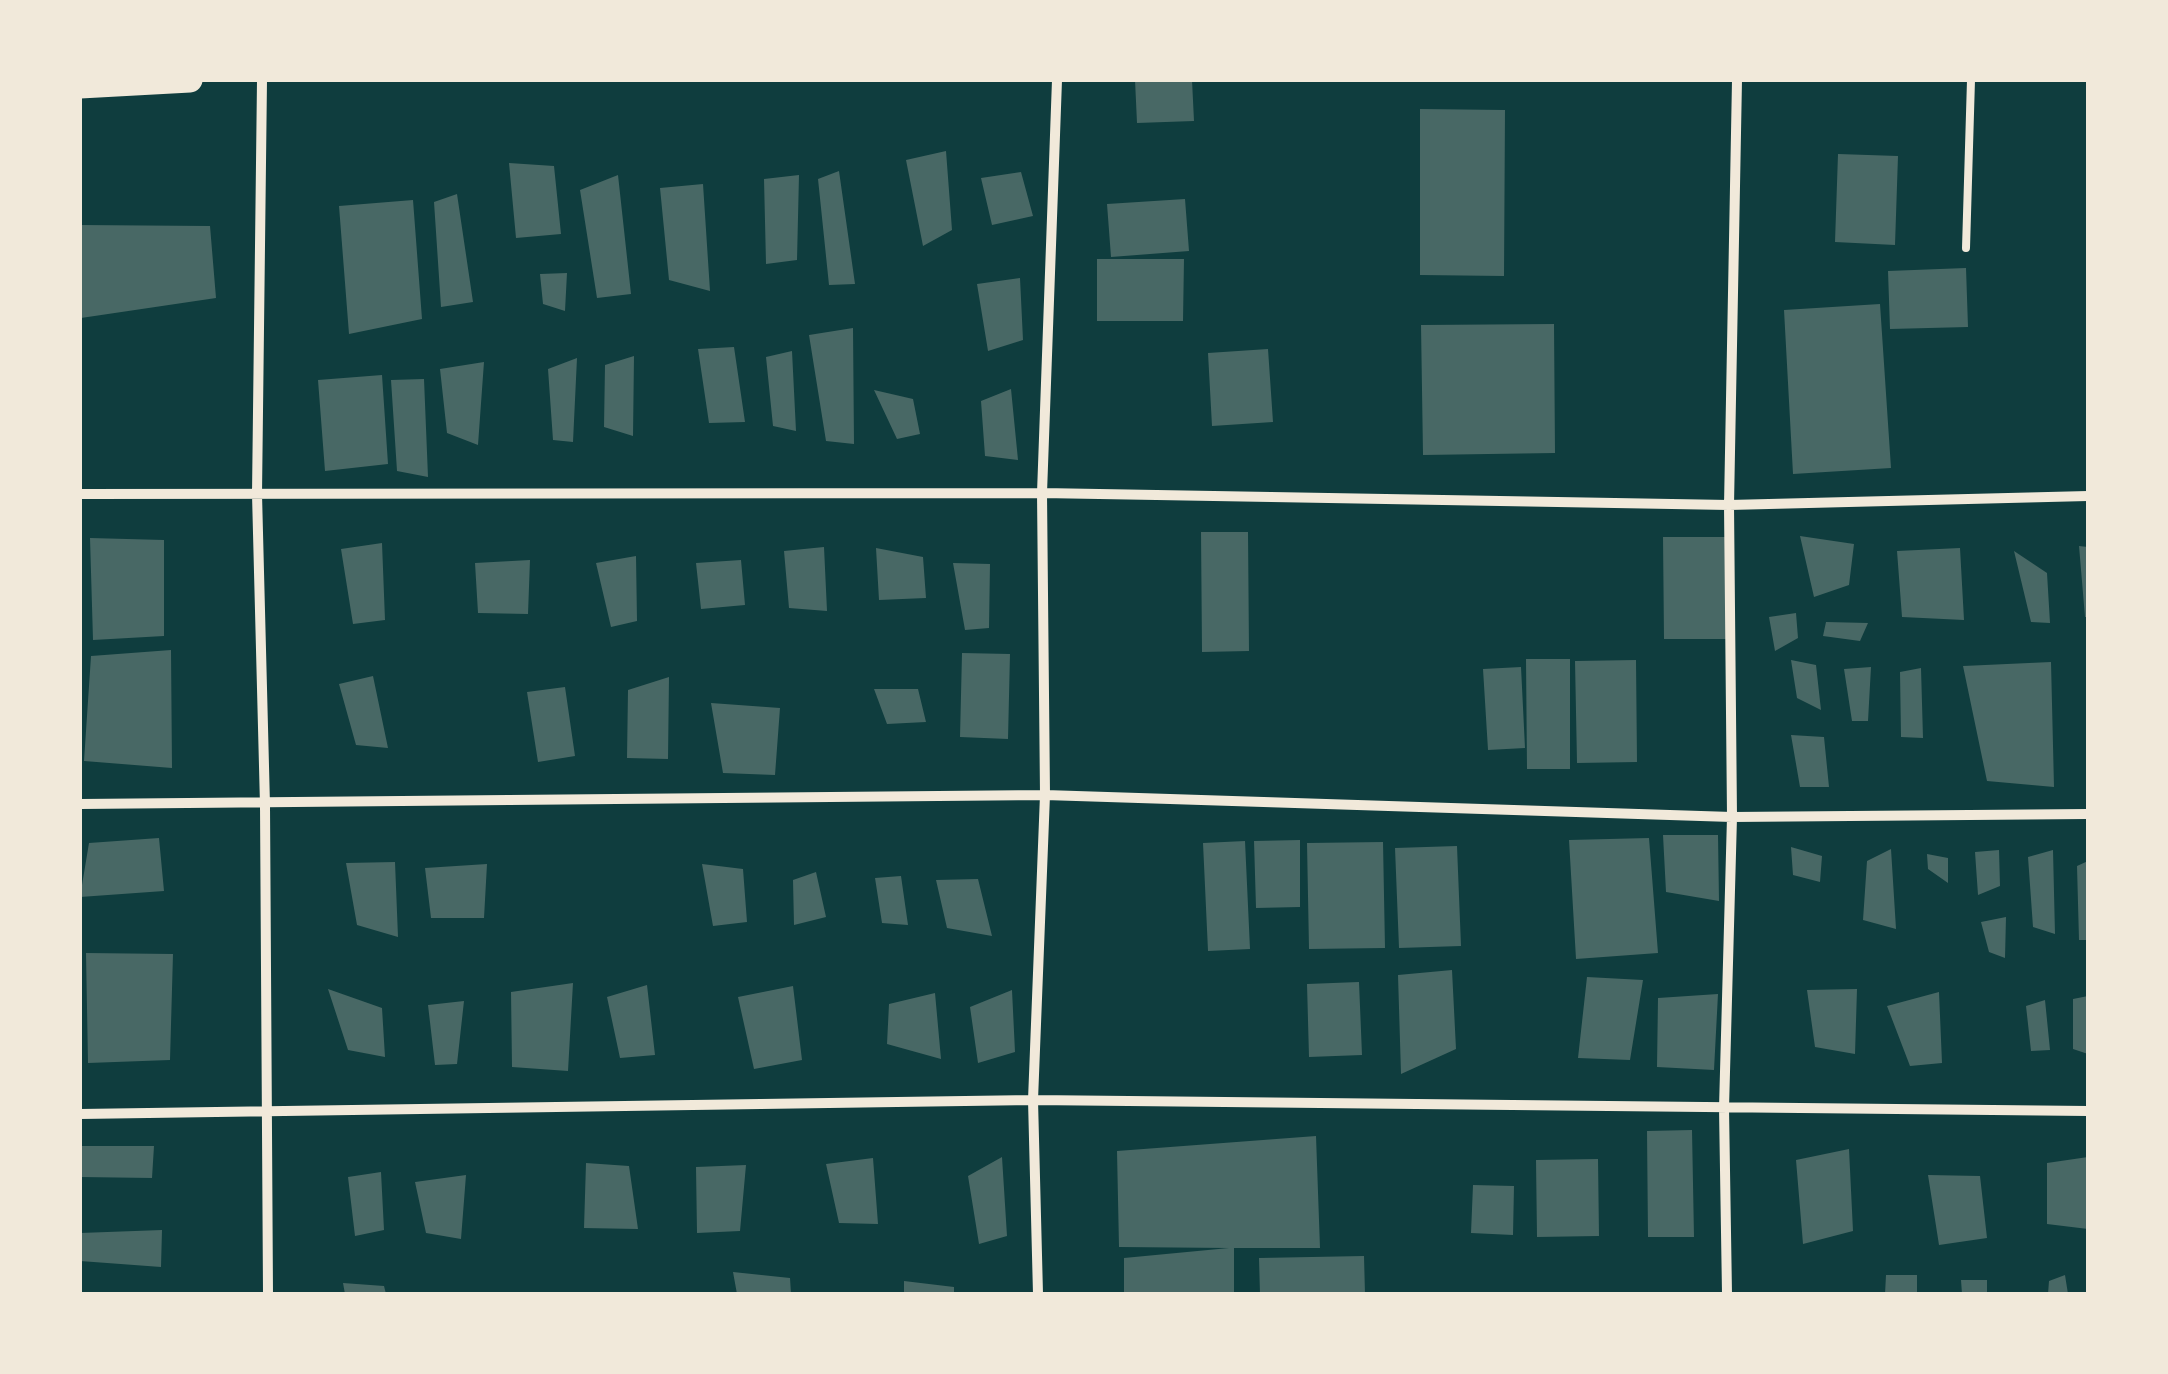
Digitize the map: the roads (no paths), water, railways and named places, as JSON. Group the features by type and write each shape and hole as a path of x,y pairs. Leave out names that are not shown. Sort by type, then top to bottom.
{"main road":[{"path":"80,86 190,80"}],"street":[{"path":"262,80 256,494 265,805 268,1294"},
{"path":"1038,1294 1033,1100 1045,794 1042,492 1058,80"},
{"path":"1727,1294 1724,1108 1732,817 1730,506 1737,80"},
{"path":"80,494 1042,492 1730,506 2088,496"},
{"path":"80,804 1045,794 1732,817 2088,814"},
{"path":"80,1114 267,1115 1033,1100 2088,1112"}],"lane":[{"path":"1966,248 1971,80"}]}
